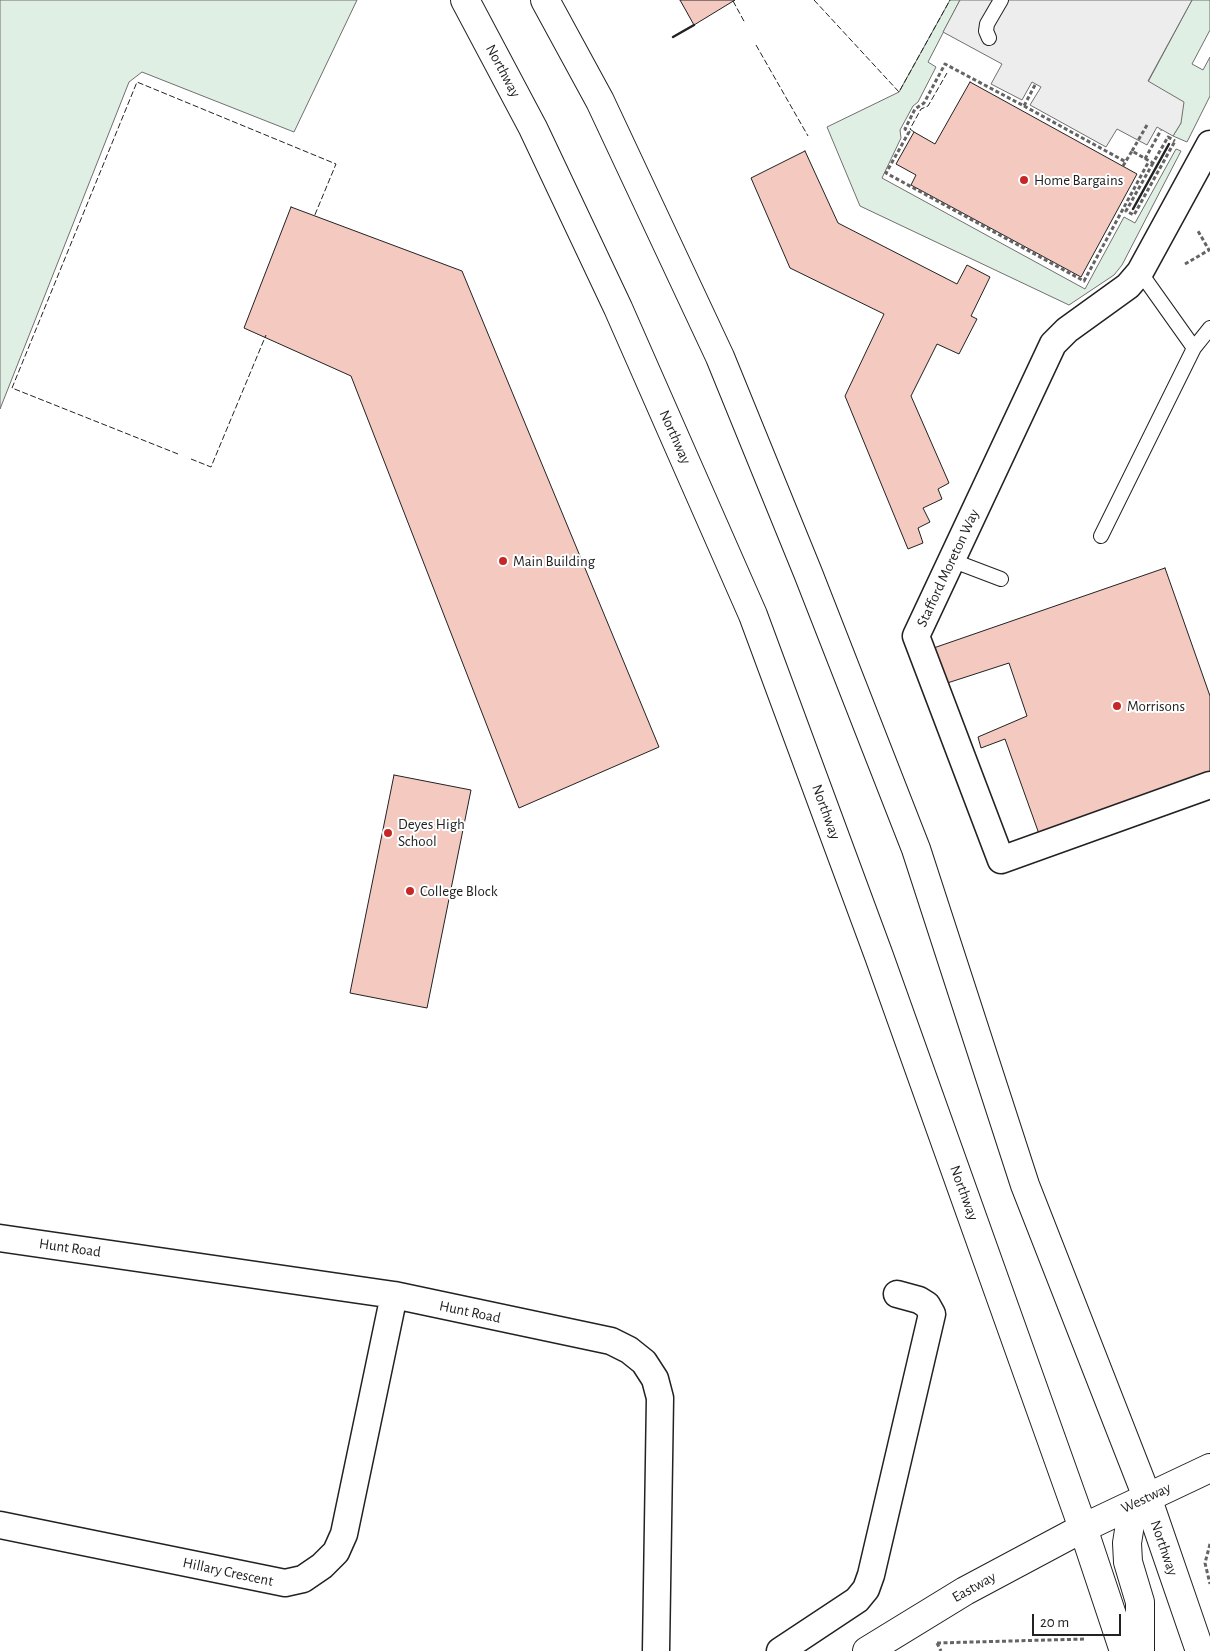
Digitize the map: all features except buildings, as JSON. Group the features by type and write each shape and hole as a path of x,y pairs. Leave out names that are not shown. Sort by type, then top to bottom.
{"main road":[{"name":"Northway","path":"465,0 533,128 618,308 753,615 879,956 1083,1528 1124,1651"},
{"name":"Northway","path":"545,0 600,101 720,357 808,573 916,849 1025,1185 1146,1497 1200,1651"},
{"name":"Westway","path":"1083,1528 1210,1468"},
{"path":"1140,1651 1140,1602 1128,1562 1126,1543 1130,1524 1146,1497"},
{"name":"Eastway","path":"867,1651 965,1591 1083,1528"}],"street":[{"name":"Stafford Moreton Way","path":"1210,144 1140,272 1128,286 1067,330 1053,344 916,636 1001,860 1210,785"},
{"name":"Hunt Road","path":"0,1238 394,1295 611,1341 629,1350 644,1362 655,1379 660,1398 656,1651"},
{"path":"780,1651 858,1600 866,1589 872,1575 932,1314 927,1305 919,1300 897,1294"},
{"name":"Hillary Crescent","path":"0,1526 285,1583 303,1579 322,1566 336,1552 344,1534 394,1295"}],"lane":[{"path":"989,38 986,31 987,24 1001,0"},
{"path":"1140,272 1194,348"},
{"path":"1101,536 1194,348 1210,328"},
{"path":"952,560 1001,580"}],"path":[{"path":"1147,124 1125,164 1024,106 945,64 924,102 915,109 905,129 909,132 886,173 1084,281 1149,161 1165,142"},
{"path":"1024,106 1035,85"},
{"path":"1161,130 1126,211 1134,215 1175,141"},
{"path":"1132,151 1149,161"},
{"path":"1185,264 1210,249 1198,231"},
{"path":"1202,254 1205,258"},
{"path":"1210,1544 1205,1564 1210,1584"},
{"path":"941,1651 936,1643 1085,1639"}],"green space":[{"path":"0,0 357,0 294,132 142,72 129,82 0,409"},
{"path":"950,0 960,0 928,62 936,67 918,102 913,106 900,130 901,138 882,178 1085,289 1124,217 1135,223 1176,149 1181,151 1122,265 1114,275 1069,305 860,206 827,127 899,92"},
{"path":"1192,0 1210,0 1210,30 1192,64 1203,70 1210,57 1210,96 1187,142 1173,136 1181,123 1148,82"}],"shaded area":[{"path":"960,0 1192,0 1148,81 1184,102 1181,123 1173,136 1157,127 1147,145 1117,129 1106,147 1030,105 1041,87 1032,82 1022,100 991,84 1002,64 943,32"}],"fence":[{"path":"814,0 899,92 950,0"},
{"path":"733,1 745,23"},
{"path":"756,45 808,136"},
{"path":"914,132 910,129 921,109 928,106 947,73"},
{"path":"178,454 12,388 137,82 336,164 314,217"},
{"path":"191,459 211,467 266,335"}],"wall":[{"path":"673,37 694,25"},
{"path":"1133,209 1169,144"}],"place":[{"name":"Home Bargains","path":"1024,180"},
{"name":"Main Building","path":"503,561"},
{"name":"Morrisons","path":"1117,706"},
{"name":"Deyes High School","path":"388,833"},
{"name":"College Block","path":"410,891"}]}
